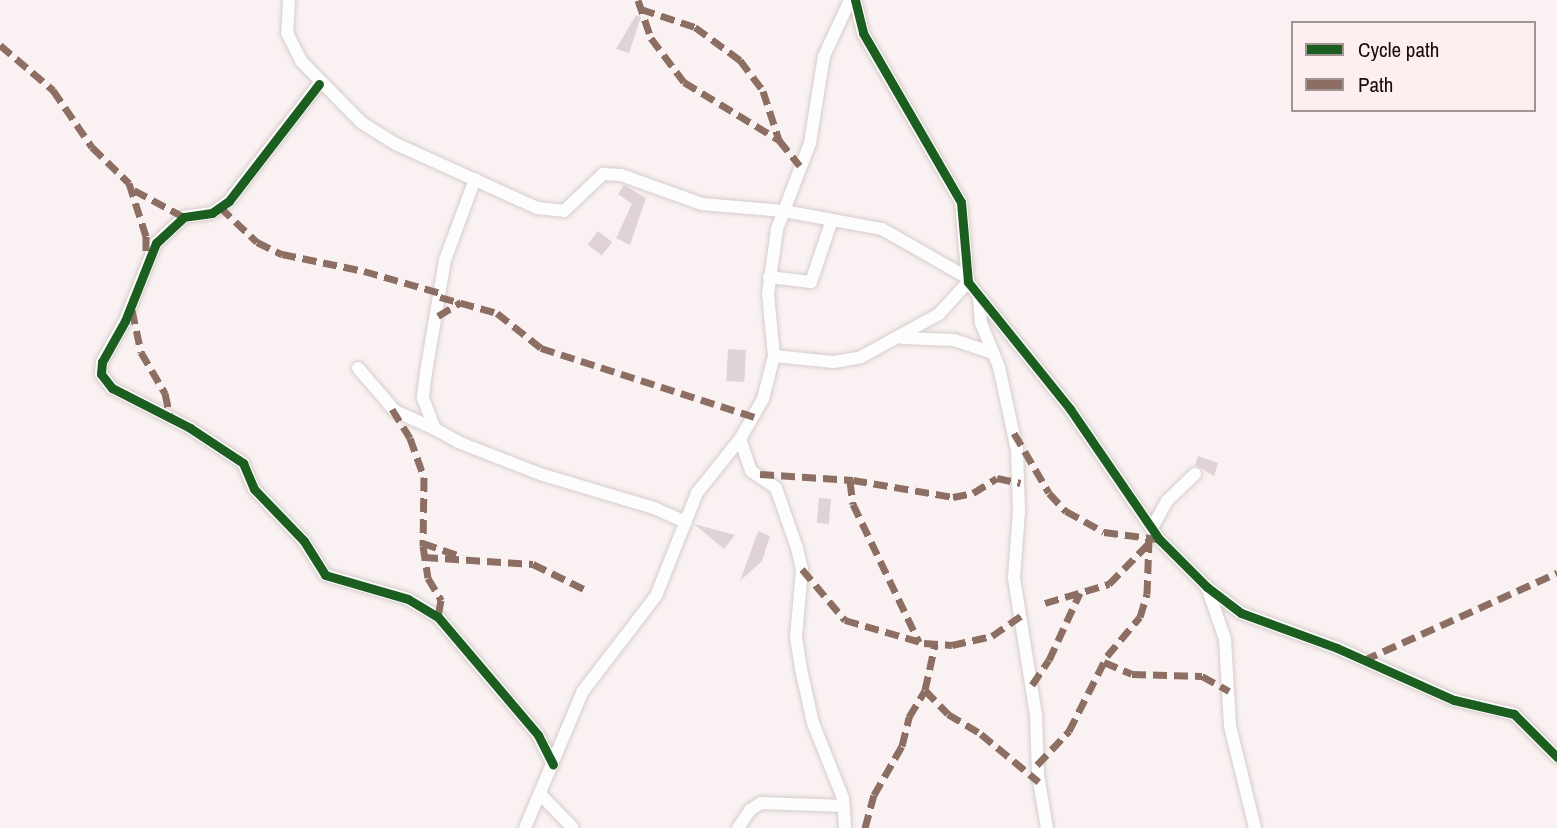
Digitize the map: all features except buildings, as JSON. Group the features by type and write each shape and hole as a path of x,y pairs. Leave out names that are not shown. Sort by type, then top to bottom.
{"street":[{"path":"289,0 287,33 319,84 362,122 396,144 475,179 552,210 564,211 603,174 621,176 702,204 784,211 831,223 882,229 968,280 1070,409 1152,528 1207,587 1258,621 1337,648 1454,700 1514,714 1557,757"},
{"path":"525,828 583,691 656,596 696,493 740,439 759,408 774,356 769,276 784,211 810,143 824,56 853,0"},
{"path":"774,356 847,362 939,314 968,280 961,202 863,33 853,0"},
{"path":"319,84 229,201 212,213 184,217 156,243 125,321 102,362 101,373 112,388 190,428 243,463 254,489 304,541 325,575 408,599 438,617 538,735 553,764"},
{"path":"436,429 423,398 426,372 445,260 475,179"},
{"path":"769,276 811,282 831,223"},
{"path":"979,297 981,323 993,353 1017,450 1020,511 1014,578 1036,715 1038,775 1046,828"},
{"path":"895,337 954,340 993,353"},
{"path":"358,369 395,411 540,474 654,508 686,522"},
{"path":"740,439 751,471 776,488 797,548 802,569 796,637 801,669 813,723 844,807 845,828"},
{"path":"1152,528 1167,501 1195,474"},
{"path":"1207,587 1224,639 1230,726 1255,828"},
{"path":"540,794 573,828"},
{"path":"738,828 750,810 761,803 844,807"}],"marked path":[{"path":"638,0 651,38 684,82 779,140"},
{"path":"641,9 695,27 740,60 763,91 779,140 800,166"},
{"path":"0,45 53,90 92,147 129,183 146,236 146,255"},
{"path":"134,190 184,217"},
{"path":"220,207 257,242 282,254 364,271 440,293"},
{"path":"440,297 497,313 541,348 755,417"},
{"path":"438,316 461,302"},
{"path":"132,310 141,352 165,393 170,416"},
{"path":"392,409 410,438 424,477 423,546 428,578 441,600 438,617"},
{"path":"1014,433 1049,493 1066,511 1104,532 1158,539"},
{"path":"760,474 853,480 953,497 973,493 997,478 1020,483"},
{"path":"850,481 853,504 919,642"},
{"path":"1037,765 1069,731 1107,656 1140,617 1147,594 1149,539"},
{"path":"423,543 463,557"},
{"path":"1045,603 1109,584 1149,543"},
{"path":"424,557 533,564 588,591"},
{"path":"802,569 845,620 924,643 952,645 992,636 1022,615"},
{"path":"1364,660 1557,573"},
{"path":"1032,685 1049,660 1080,593"},
{"path":"865,828 874,795 902,746 909,717 925,690 935,645"},
{"path":"1104,662 1132,674 1202,676 1229,691"},
{"path":"925,690 948,714 981,734 1039,782"}],"cycle path":[{"path":"855,0 863,33 961,202 968,282 1070,409 1159,539 1207,587 1241,613 1337,648 1454,700 1514,714 1557,757"},
{"path":"319,84 229,201 212,213 184,217 156,243 125,321 102,362 101,374 112,388 190,428 243,463 254,489 304,541 325,575 408,599 438,617 538,735 553,764"}]}
